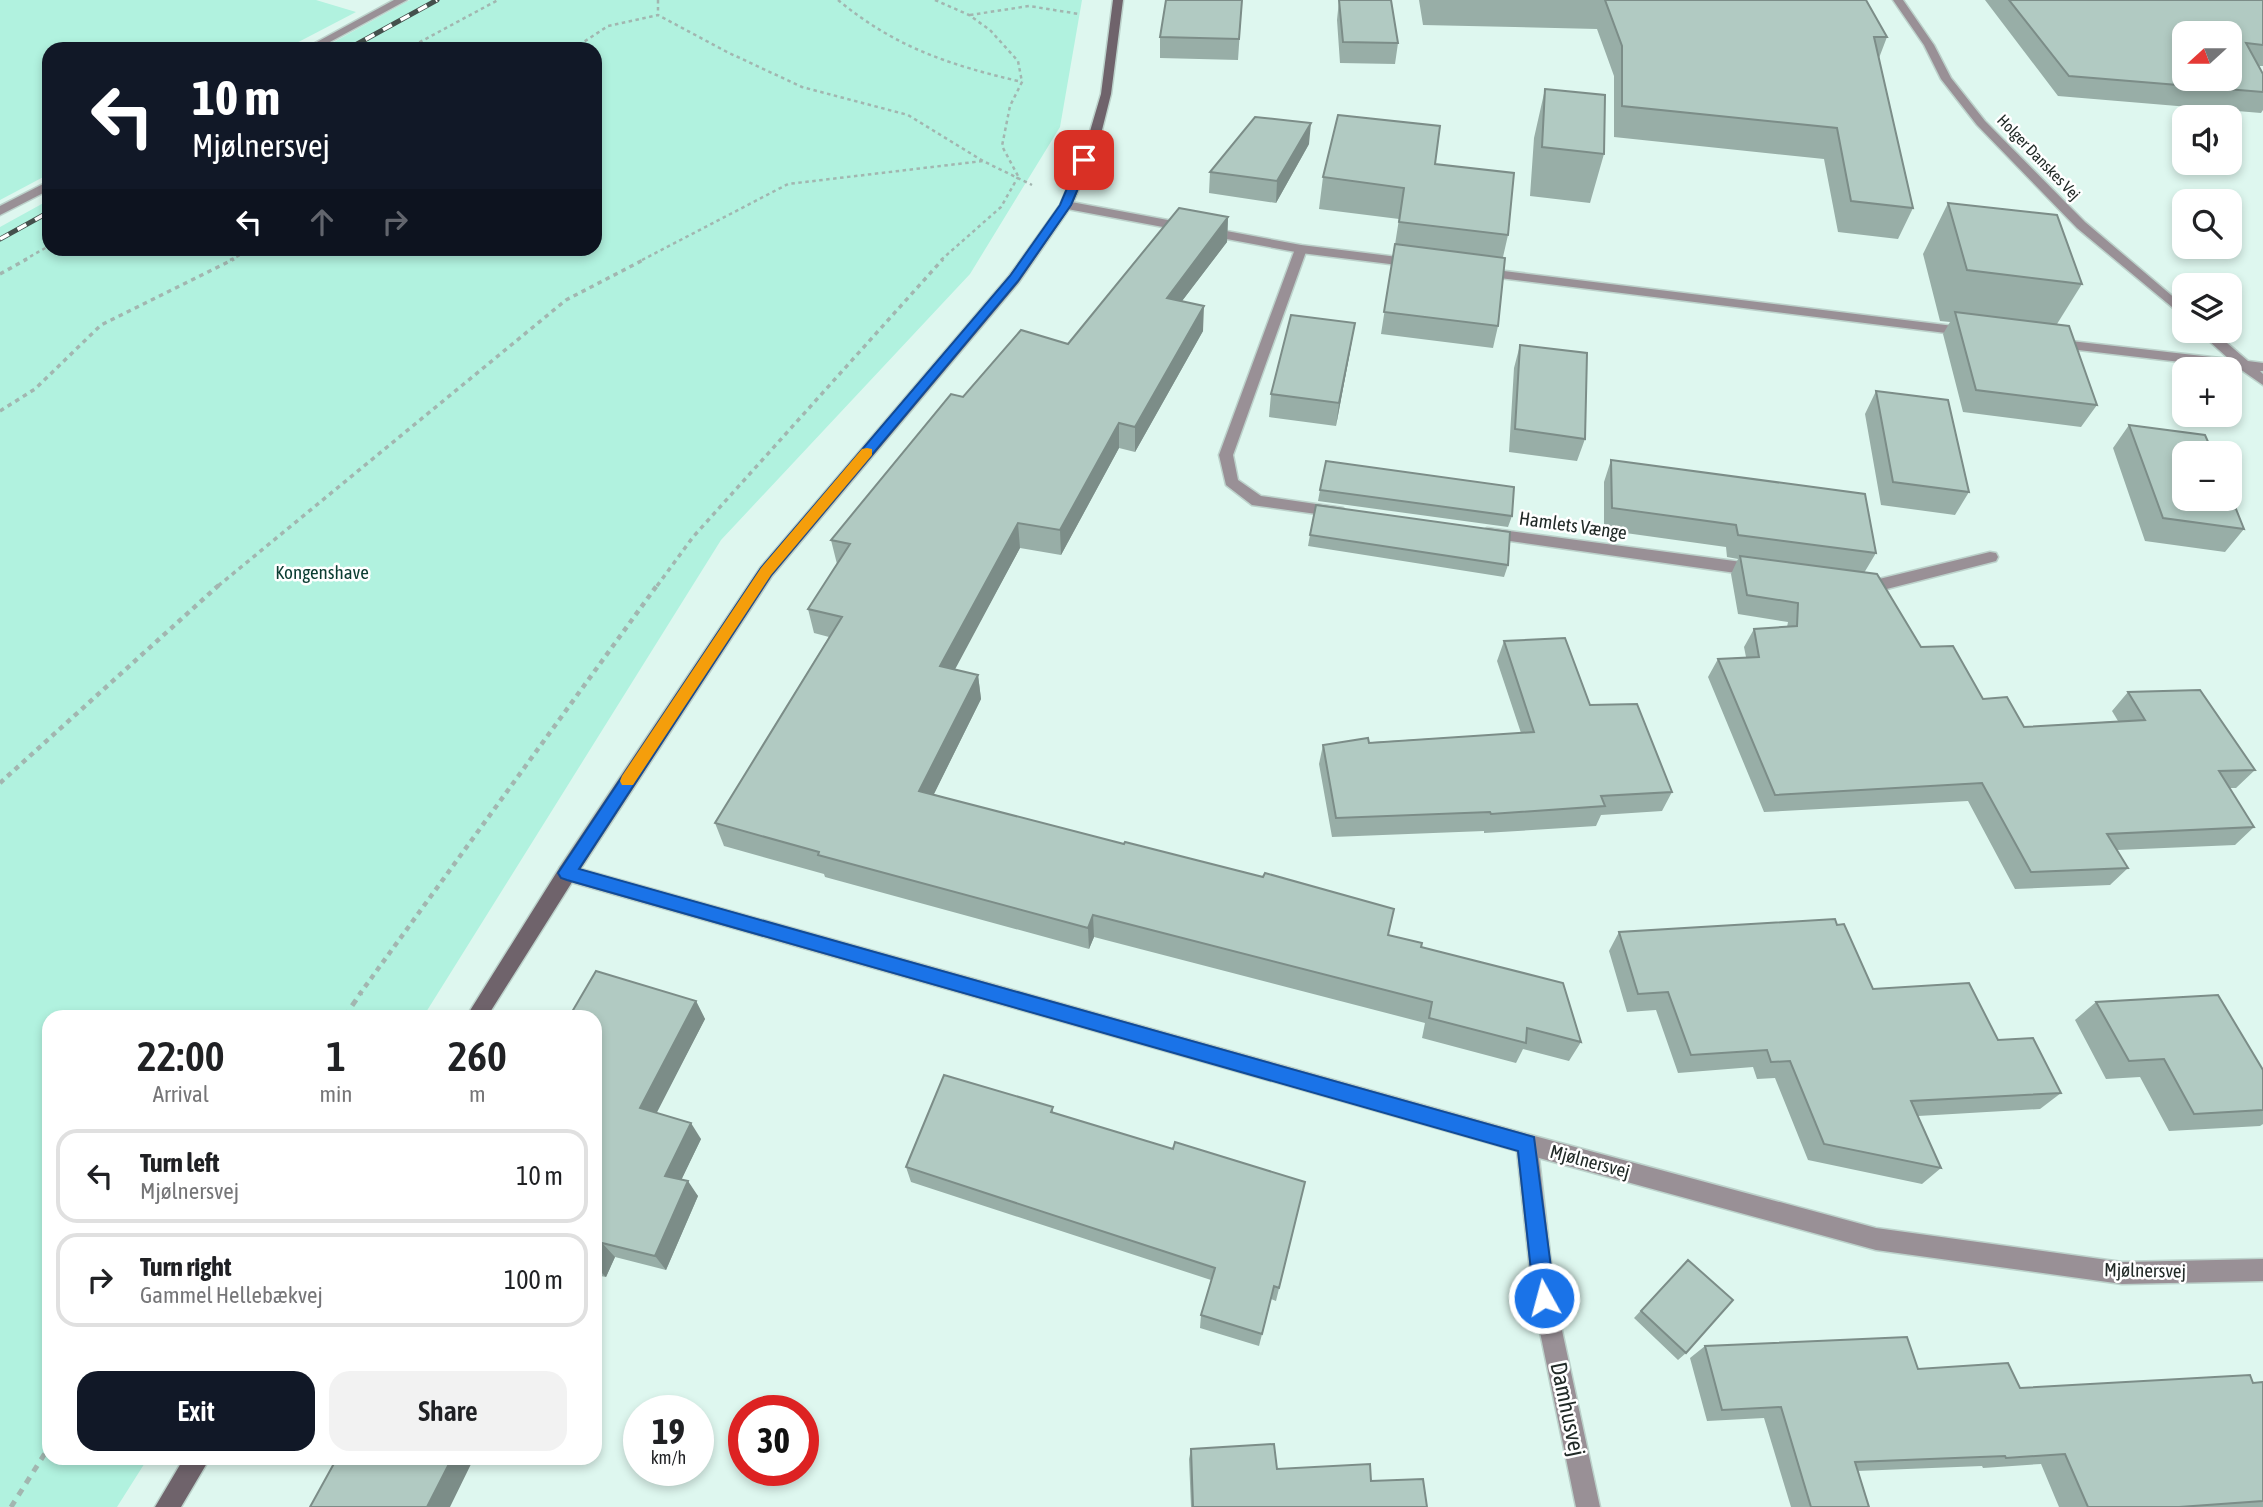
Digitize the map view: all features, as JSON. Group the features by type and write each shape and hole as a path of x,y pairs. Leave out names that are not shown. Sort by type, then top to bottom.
{"main road":[{"path":"480,1010 567,873 766,572 1014,279 1066,205 1094,138 1107,94 1118,0"},
{"path":"167,1507 194,1465"}],"street":[{"path":"322,42 402,0"},
{"name":"Holger Danskes Vej","path":"1898,0 1929,45 1947,79 1981,123 2081,225 2172,303"},
{"path":"0,211 42,190"},
{"path":"1066,205 1301,249 1425,265"},
{"path":"1301,249 1226,455 1231,482 1257,501 1353,514"},
{"path":"1467,270 1988,335"},
{"path":"2043,341 2263,367"},
{"path":"2219,343 2263,381"},
{"name":"Hamlets Vænge","path":"1476,531 1779,573"},
{"path":"1847,582 1875,586 1990,558"},
{"name":"Mjølnersvej","path":"567,873 1527,1144 1876,1239 2122,1273 2263,1270"},
{"name":"Damhusvej","path":"1527,1144 1544,1298 1588,1507"}],"path":[{"path":"420,42 498,0"},
{"path":"658,0 658,15"},
{"path":"838,0 875,30 918,54 1022,82"},
{"path":"935,0 969,15 990,30 1018,61 1022,82 1010,106 1002,146 1018,177"},
{"path":"1029,6 1032,0"},
{"path":"969,15 1029,6 1114,20"},
{"path":"584,42 608,26 658,15 727,52 802,87 908,115 983,161 1018,177"},
{"path":"0,783 201,600 566,300 788,184 983,161"},
{"path":"349,1010 410,922 693,537 933,267 1002,207 1018,177"},
{"path":"0,274 42,250"},
{"path":"0,411 35,389 101,325 239,256"},
{"path":"11,1507 42,1458"}],"green space":[{"path":"0,0 316,0 356,12 298,42 42,42 42,178 0,200"},
{"name":"Kongenshave","path":"410,0 1082,0 1060,127 970,274 721,540 427,1010 42,1010 42,1465 144,1465 117,1507 0,1507 0,227 42,204 42,256 602,256 602,42 334,42"}],"building":[{"path":"1166,0 1242,0 1239,39 1160,37"},
{"path":"1339,0 1391,0 1398,43 1343,42"},
{"path":"1605,0 1866,0 1887,37 1874,37 1913,208 1851,201 1837,128 1622,106 1622,46"},
{"path":"2009,0 2263,0 2263,45 2246,43 2263,74 2263,92 2242,90 2242,21 2172,21 2172,84 2069,76"},
{"path":"1545,89 1605,95 1604,154 1542,147"},
{"path":"1338,115 1440,126 1435,164 1514,173 1508,235 1399,222 1404,188 1323,177"},
{"path":"1255,117 1311,123 1277,181 1210,172"},
{"path":"1948,203 2057,215 2082,284 1967,270"},
{"path":"1179,208 1228,217 1167,298 1204,306 1135,427 1119,423 1060,530 1018,523 940,666 978,675 919,791 1263,877 1265,873 1394,909 1388,935 1422,943 1421,947 1563,983 1581,1042 1527,1028 1526,1043 1429,1018 1432,1002 1093,915 1088,928 818,855 819,852 715,823 842,617 808,609 850,544 831,540 951,394 963,397 1021,330 1068,344"},
{"path":"1395,244 1505,258 1498,326 1384,312"},
{"path":"1955,312 2069,326 2097,405 1976,390"},
{"path":"1291,315 1355,323 1339,403 1271,394"},
{"path":"1520,345 1587,353 1585,439 1515,429"},
{"path":"1876,391 1948,400 1969,492 1893,482"},
{"path":"2129,425 2205,435 2208,441 2172,441 2172,511 2237,511 2244,529 2163,518"},
{"path":"1611,460 1865,494 1876,553 1738,535 1736,525 1612,508"},
{"path":"1326,461 1514,487 1512,516 1320,490"},
{"path":"1316,505 1510,532 1508,565 1310,535"},
{"path":"1740,556 1877,574 1921,647 1953,646 1983,699 2007,697 2024,727 2145,720 2128,692 2200,690 2255,770 2219,771 2254,827 2107,834 2128,868 2031,872 1982,783 1775,795 1718,659 1759,657 1754,629 1797,626 1798,603 1747,595"},
{"path":"1565,638 1590,705 1637,704 1672,792 1601,796 1605,806 1491,814 1336,818 1323,745 1368,738 1369,743 1534,732 1504,641"},
{"path":"1835,919 1837,925 1844,924 1873,989 1969,983 1998,1040 2033,1038 2061,1093 1911,1101 1941,1168 1824,1144 1790,1061 1771,1062 1767,1050 1691,1055 1668,992 1638,994 1619,932"},
{"path":"596,971 696,1001 640,1108 691,1123 665,1176 688,1181 655,1256 602,1243 602,1010 573,1010"},
{"path":"2218,995 2263,1070 2263,1110 2194,1114 2164,1059 2129,1061 2096,1002"},
{"path":"944,1075 1053,1107 1051,1112 1173,1149 1175,1142 1305,1182 1279,1288 1274,1286 1262,1334 1201,1315 1215,1268 906,1167"},
{"path":"1688,1260 1733,1300 1686,1353 1641,1311"},
{"path":"1907,1337 1918,1369 2008,1363 2020,1388 2250,1375 2253,1383 2263,1382 2263,1501 2179,1507 2088,1507 2065,1454 1855,1462 1869,1507 1811,1507 1781,1407 1722,1410 1705,1346"},
{"path":"1274,1444 1277,1469 1370,1464 1371,1481 1423,1479 1427,1507 1193,1507 1191,1449"},
{"path":"333,1465 448,1465 427,1507 310,1507"}],"railway":[{"path":"361,42 437,0"},
{"path":"0,239 42,216"}],"slow traffic":[{"path":"628,781 766,572 867,452"}],"route":[{"path":"1084,160 1066,205 1014,279 766,572 567,873 1527,1144 1544,1298"}]}
